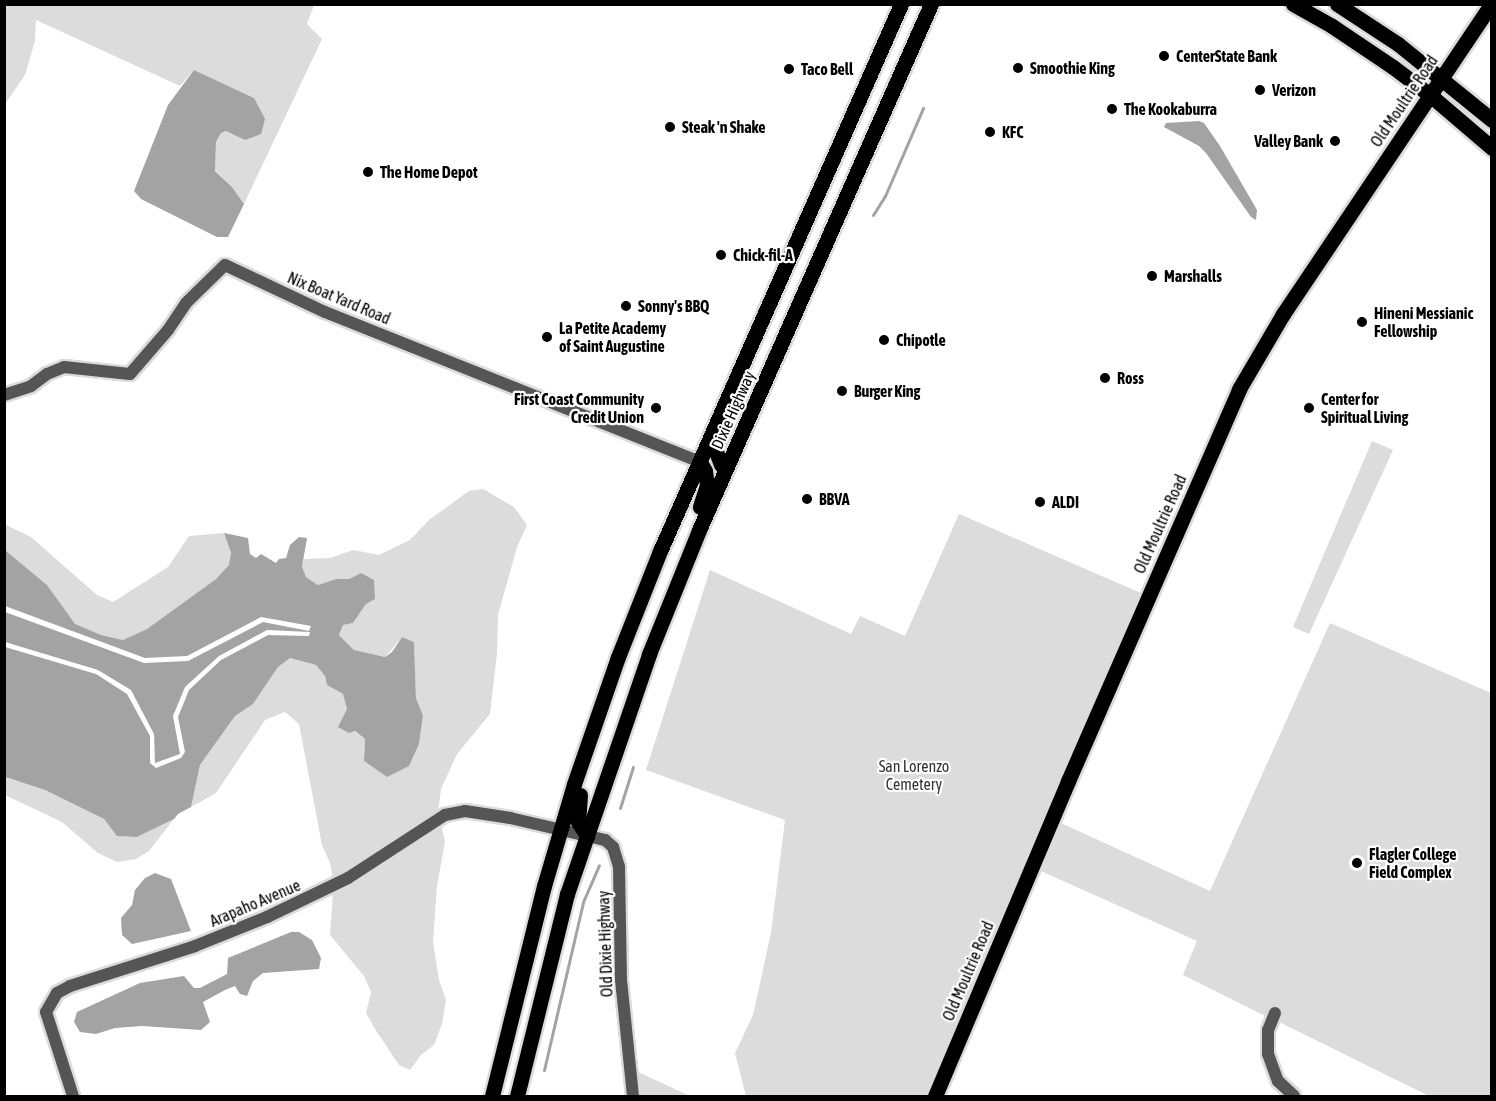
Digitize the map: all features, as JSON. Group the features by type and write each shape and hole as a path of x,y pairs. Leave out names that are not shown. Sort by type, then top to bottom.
{"main road":[{"name":"Dixie Highway","path":"506,1037 561,830 618,657 672,524 901,4"},
{"name":"Dixie Highway","path":"517,1096 567,894 625,720 661,622 931,4"},
{"path":"1293,4 1364,46 1430,95 1491,148"},
{"path":"1337,4 1398,44 1442,77 1491,120"},
{"name":"Old Moultrie Road","path":"935,1096 1068,781 1239,389 1283,314 1491,4"},
{"path":"721,465 715,449 784,290 783,272"},
{"path":"700,462 712,466 721,465 737,447"},
{"path":"661,622 668,588 706,492 707,477 700,462"},
{"path":"587,836 579,827 576,815 581,791 612,696 668,554 673,538 672,524"},
{"path":"494,1093 506,1037"},
{"path":"482,1096 492,1062 506,1037"}],"street":[{"name":"Nix Boat Yard Road","path":"4,395 31,386 48,374 64,367 130,374 168,330 186,303 225,265 326,312 700,462"},
{"name":"Arapaho Avenue","path":"73,1096 46,1012 52,998 63,989 195,946 267,917 348,878 445,815 454,812 486,813 561,830"},
{"name":"Old Dixie Highway","path":"561,830 609,843 619,867 621,980 633,1096"},
{"path":"1275,1013 1268,1030 1268,1054 1278,1081 1294,1096"}],"green space":[{"path":"5,5 314,5 307,24 322,39 244,204 232,187 215,170 216,142 221,133 226,131 245,139 254,98 194,70 180,86 36,20 35,41 25,75 5,104"},
{"path":"1372,441 1393,450 1309,634 1293,627"},
{"path":"483,489 514,507 527,525 517,547 498,615 497,653 490,714 457,754 441,789 438,813 333,879 330,863 322,845 299,724 285,712 265,720 216,793 191,807 200,765 235,716 253,704 278,667 290,658 316,665 325,676 327,685 343,694 354,731 365,739 364,761 387,776 409,766 419,744 423,717 416,698 414,642 402,637 385,657 354,650 339,635 343,625 353,623 366,604 361,573 349,579 336,579 318,585 305,576 302,567 304,559 330,558 353,550 379,555 410,540 429,520 469,491"},
{"name":"San Lorenzo Cemetery","path":"959,514 1141,593 925,1096 746,1096 735,1053 753,1015 771,933 785,820 646,770 710,570 851,634 860,616 905,636"},
{"path":"4,524 31,537 97,595 113,602 168,567 189,536 224,533 231,553 230,565 216,579 147,629 123,640 75,625 47,585 5,550"},
{"name":"Flagler College Field Complex","path":"1330,623 1491,693 1491,1096 1429,1096 1277,1021 1282,1010 1272,1007 1267,1017 1183,975 1197,941 1032,867 1052,819 1210,891"},
{"path":"4,777 45,790 104,819 118,836 137,837 174,819 149,851 136,859 117,862 98,853 62,822 5,795"},
{"path":"441,824 445,842 437,886 433,941 439,980 446,1000 442,1024 434,1045 421,1055 410,1070 399,1065 375,1029 366,1013 371,992 364,976 330,935 333,892 384,863"},
{"path":"636,1071 690,1096 638,1096"}],"shaded area":[{"path":"194,70 254,98 265,119 261,134 245,140 226,131 221,133 216,142 215,171 232,187 244,204 228,237 217,237 141,199 134,191 168,105"},
{"path":"1199,121 1204,123 1220,146 1257,210 1256,220 1251,217 1206,153 1199,146 1164,127 1166,123"},
{"path":"224,533 248,538 250,554 256,558 261,554 276,563 279,559 286,558 290,545 299,537 307,538 302,567 306,577 318,585 336,579 349,579 361,573 374,580 375,599 366,604 353,623 343,625 339,635 354,650 385,657 392,652 402,637 414,642 416,698 423,716 419,744 409,766 387,777 364,761 365,739 355,731 349,733 338,727 347,709 343,694 327,685 325,676 316,665 290,658 278,667 253,704 235,716 200,765 191,807 174,819 137,837 117,836 104,819 45,790 5,777 5,647 96,674 127,694 150,736 150,763 156,768 181,758 185,752 178,717 189,690 221,660 268,635 309,636 310,632 267,630 219,656 185,687 173,716 180,754 155,763 154,734 131,690 98,670 5,642 5,612 144,663 188,661 263,622 309,631 311,626 261,617 187,656 145,658 5,606 5,550 47,585 75,624 101,635 123,640 147,629 216,579 229,565 231,553"},
{"path":"155,873 171,879 191,931 132,944 122,935 121,918 132,905 135,890 145,878"},
{"path":"291,932 299,932 312,940 321,958 319,969 263,973 253,981 247,996 240,994 235,986 225,990 203,1002 210,1022 201,1030 142,1026 115,1028 96,1034 80,1032 74,1022 77,1012 140,983 184,976 194,988 200,988 227,974 228,958"}],"waterway":[{"path":"873,215 885,196 923,108"},
{"path":"620,808 633,767"},
{"path":"544,1070 583,902 599,865"}],"place":[{"name":"CenterState Bank","path":"1164,56"},
{"name":"Smoothie King","path":"1018,68"},
{"name":"Taco Bell","path":"789,69"},
{"name":"Verizon","path":"1260,90"},
{"name":"The Kookaburra","path":"1112,109"},
{"name":"Steak 'n Shake","path":"670,127"},
{"name":"KFC","path":"990,132"},
{"name":"Valley Bank","path":"1335,141"},
{"name":"The Home Depot","path":"368,172"},
{"name":"Chick-fil-A","path":"721,255"},
{"name":"Marshalls","path":"1152,276"},
{"name":"Sonny's BBQ","path":"626,306"},
{"name":"Hineni Messianic Fellowship","path":"1362,322"},
{"name":"La Petite Academy of Saint Augustine","path":"547,337"},
{"name":"Chipotle","path":"884,340"},
{"name":"Ross","path":"1105,378"},
{"name":"Burger King","path":"842,391"},
{"name":"First Coast Community Credit Union","path":"656,408"},
{"name":"Center for Spiritual Living","path":"1309,408"},
{"name":"BBVA","path":"807,499"},
{"name":"ALDI","path":"1040,502"},
{"name":"Flagler College Field Complex","path":"1357,863"}]}
